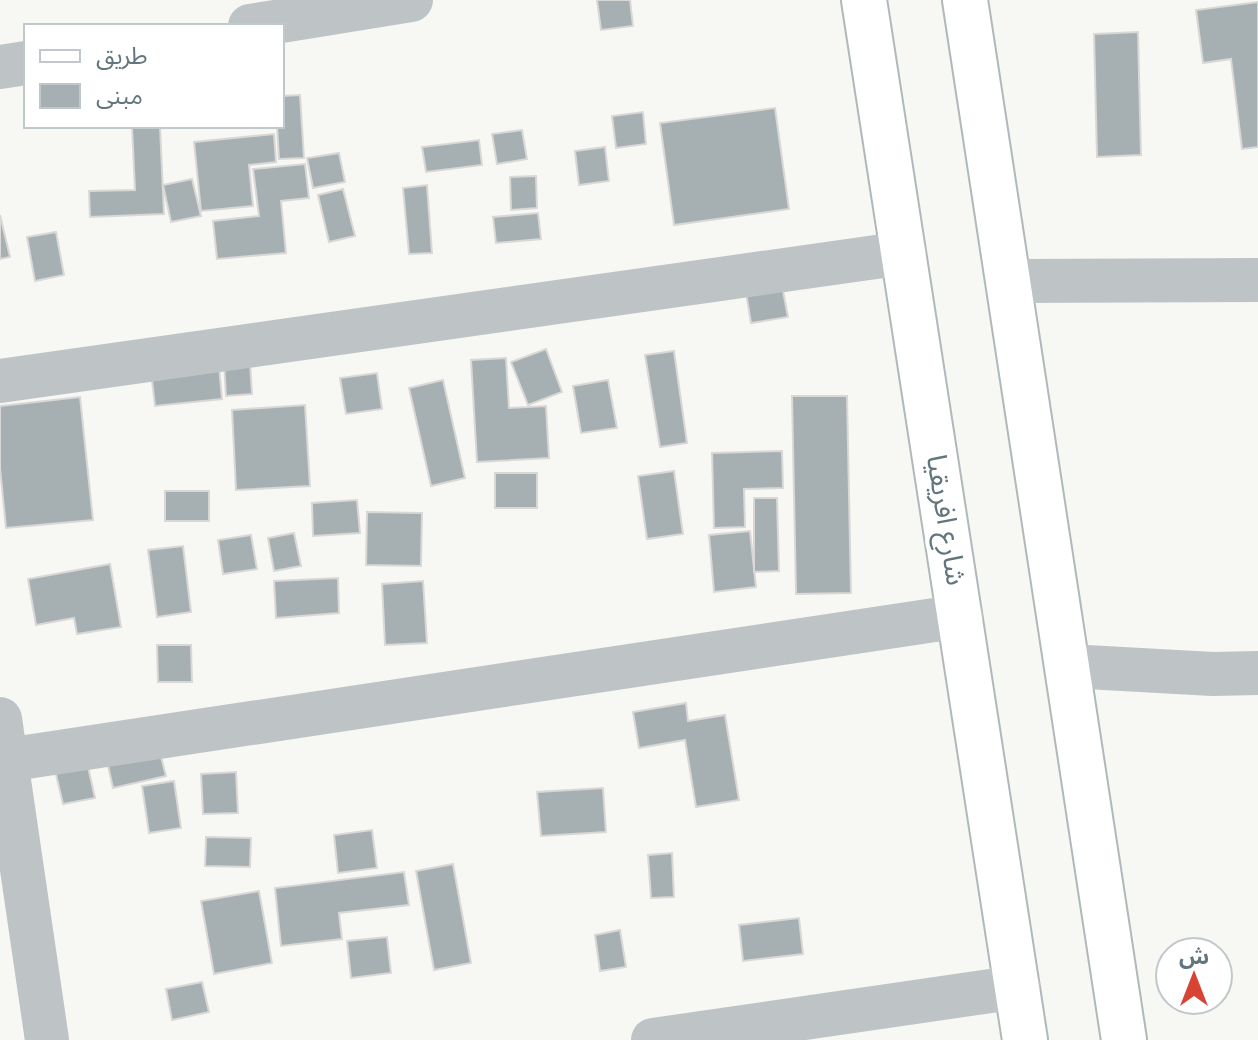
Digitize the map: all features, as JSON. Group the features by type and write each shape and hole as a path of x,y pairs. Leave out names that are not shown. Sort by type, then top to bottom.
{"street":[{"path":"262,24 411,0"},
{"name":"شارع افريقيا","path":"864,0 1025,1040"},
{"path":"965,0 1124,1040"},
{"path":"0,67 24,63"},
{"path":"0,381 904,253"},
{"path":"1008,281 1258,280"},
{"path":"47,1040 2,747 961,616"},
{"path":"1068,666 1213,674 1258,673"},
{"path":"653,1040 1018,987"}],"building":[{"path":"597,0 630,0 633,26 601,30"},
{"path":"1258,2 1258,147 1242,149 1231,59 1203,63 1196,10"},
{"path":"1138,32 1141,155 1097,157 1094,34"},
{"path":"300,95 304,158 279,159 277,128 284,128 284,96"},
{"path":"775,108 789,209 674,225 660,123"},
{"path":"643,112 646,144 616,148 612,116"},
{"path":"132,128 160,128 164,214 90,217 89,191 135,190"},
{"path":"522,130 527,159 497,164 492,134"},
{"path":"274,134 276,162 249,165 253,206 201,211 194,142"},
{"path":"479,140 482,165 426,172 422,147"},
{"path":"605,147 609,181 579,185 575,151"},
{"path":"339,153 345,182 313,188 307,158"},
{"path":"305,164 309,198 281,201 286,253 217,259 213,221 259,216 253,169"},
{"path":"536,176 537,208 511,210 510,177"},
{"path":"192,179 201,216 171,222 163,185"},
{"path":"427,185 432,253 409,254 403,188"},
{"path":"343,189 355,236 329,242 318,195"},
{"path":"538,213 541,239 496,243 493,217"},
{"path":"0,215 10,257 0,259"},
{"path":"56,232 64,275 35,281 27,237"},
{"path":"780,275 788,317 751,323 744,281"},
{"path":"546,349 562,392 528,405 511,362"},
{"path":"674,351 687,443 660,447 645,355"},
{"path":"218,355 222,399 155,406 150,363"},
{"path":"506,358 509,408 546,406 549,458 477,462 471,360"},
{"path":"250,362 252,394 226,396 224,363"},
{"path":"377,373 382,409 346,414 340,378"},
{"path":"443,380 465,478 431,486 409,388"},
{"path":"608,380 617,428 581,433 573,386"},
{"path":"792,396 847,396 851,593 796,594"},
{"path":"80,397 93,520 6,528 0,468 0,406"},
{"path":"305,405 310,486 236,490 232,410"},
{"path":"782,451 783,488 744,489 745,527 714,528 712,453"},
{"path":"674,471 683,534 647,539 638,476"},
{"path":"495,473 537,473 537,508 495,508"},
{"path":"165,491 209,491 209,521 165,521"},
{"path":"754,498 777,498 779,571 754,572"},
{"path":"357,500 360,533 313,536 312,503"},
{"path":"367,512 422,513 421,566 366,565"},
{"path":"750,531 756,587 714,592 709,535"},
{"path":"294,533 301,566 274,571 268,538"},
{"path":"251,535 257,569 223,574 218,540"},
{"path":"183,546 191,612 157,617 148,550"},
{"path":"110,564 121,627 77,634 74,618 36,625 28,579"},
{"path":"338,578 339,613 276,618 274,581"},
{"path":"423,581 427,643 385,645 382,584"},
{"path":"157,645 191,645 192,682 158,682"},
{"path":"686,703 688,721 725,715 739,800 696,807 685,740 639,748 633,712"},
{"path":"159,749 166,776 113,788 107,761"},
{"path":"86,758 95,798 63,804 54,766"},
{"path":"236,772 238,813 203,814 201,774"},
{"path":"174,781 181,828 149,833 142,786"},
{"path":"603,788 606,832 541,836 537,792"},
{"path":"372,830 377,868 338,873 334,835"},
{"path":"206,837 251,838 250,867 205,866"},
{"path":"672,853 674,897 651,898 648,855"},
{"path":"453,864 471,963 434,970 416,871"},
{"path":"404,872 409,905 339,913 342,939 281,946 275,888"},
{"path":"259,891 272,963 214,974 201,901"},
{"path":"799,918 803,954 743,961 739,925"},
{"path":"620,930 626,967 600,971 595,935"},
{"path":"387,937 391,973 351,978 347,941"},
{"path":"202,982 209,1012 172,1020 166,989"}]}
